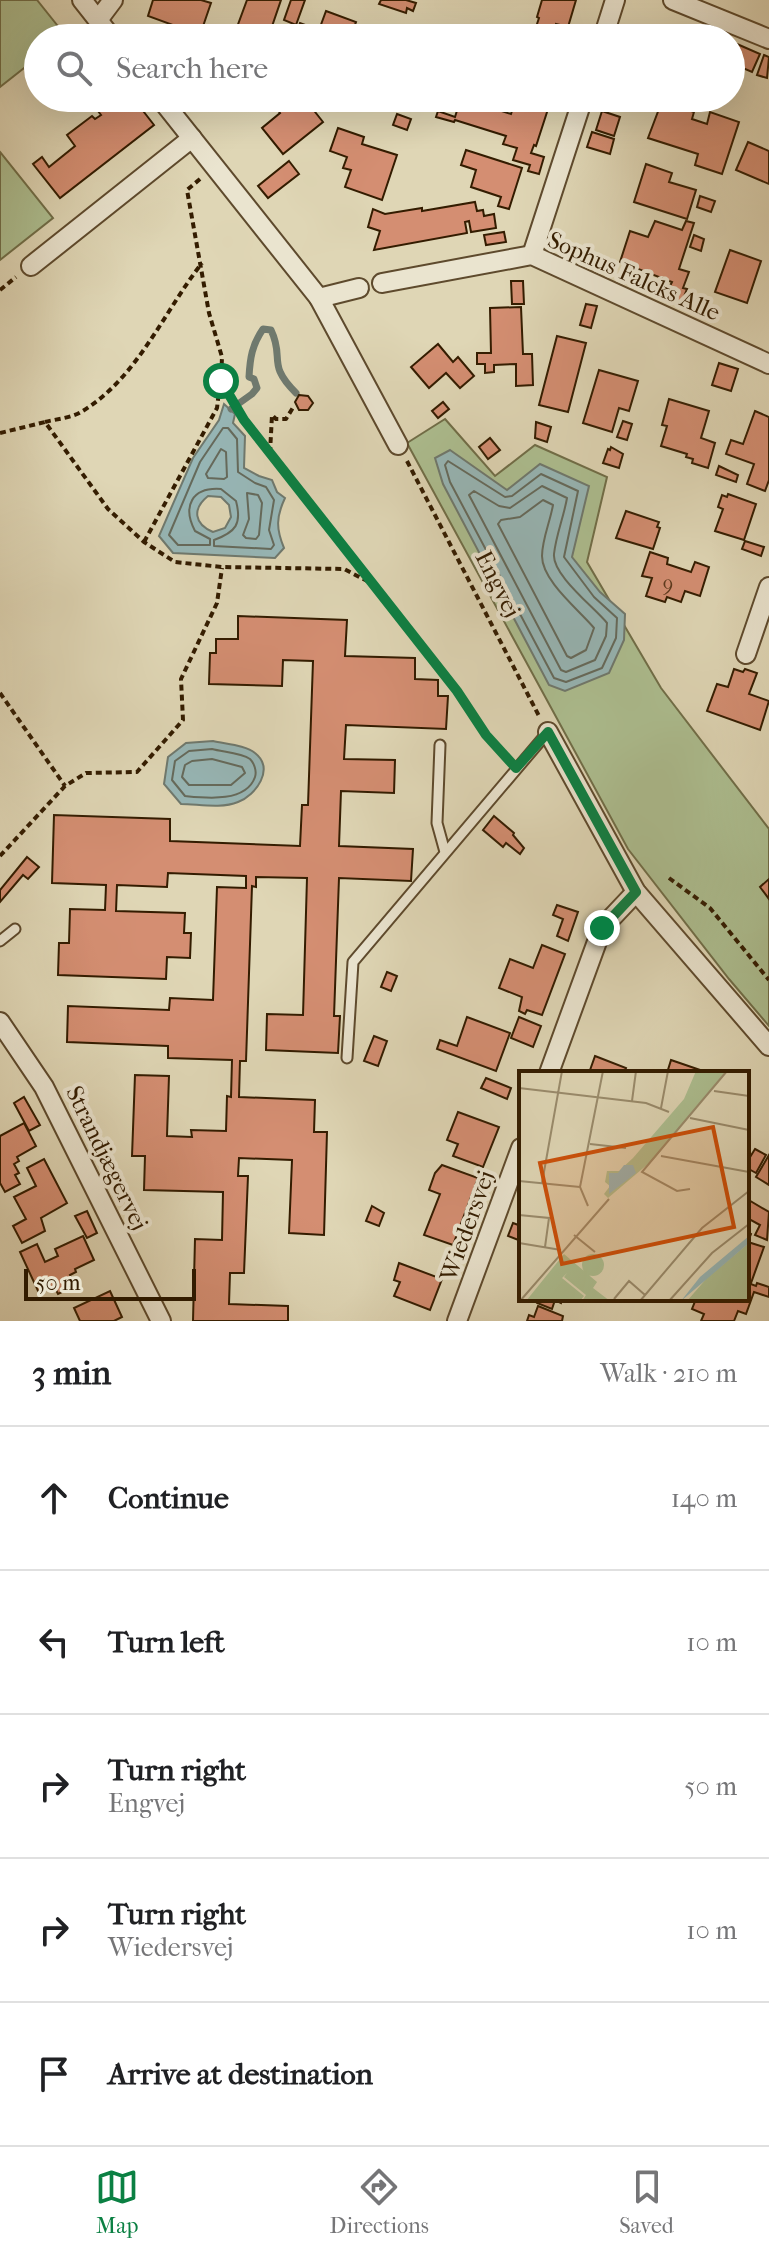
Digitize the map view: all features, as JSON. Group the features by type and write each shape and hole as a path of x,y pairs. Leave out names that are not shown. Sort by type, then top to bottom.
{"street":[{"path":"82,0 101,24"},
{"path":"98,20 113,0"},
{"path":"607,24 615,0"},
{"path":"673,0 732,24"},
{"path":"745,29 769,39"},
{"path":"171,112 319,298 398,445"},
{"path":"532,255 578,112"},
{"path":"31,266 192,138"},
{"name":"Sophus Falcks Alle","path":"382,283 532,255 769,364"},
{"path":"319,298 359,288"},
{"path":"746,654 769,587"},
{"path":"548,732 636,892 769,1046"},
{"path":"550,1071 602,928 636,892"},
{"name":"Strandjægervej","path":"0,1022 44,1087 161,1321"},
{"name":"Wiedersvej","path":"457,1321 519,1153"}],"lane":[{"path":"347,1058 353,962 548,732"},
{"path":"440,745 437,823 445,852"},
{"path":"0,941 15,929"}],"path":[{"path":"144,542 217,408 222,357 209,313 187,190 214,166"},
{"path":"0,433 78,414 108,393 134,364 202,263"},
{"path":"221,381 244,420 457,691 486,735 516,768"},
{"path":"270,453 272,415 276,419 286,419 294,406"},
{"path":"45,422 108,509 144,542 175,562 222,567 344,569 369,582"},
{"name":"Engvej","path":"398,445 548,732"},
{"path":"0,856 65,786 86,773 137,772 183,720 181,679 217,603 222,567"},
{"path":"0,693 65,786"},
{"path":"669,878 710,908 769,980"}],"green space":[{"path":"0,0 37,0 56,24 24,24 24,68 0,87"},
{"path":"0,152 53,218 0,260"},
{"path":"445,419 495,476 535,445 607,477 587,562 661,688 769,829 769,1026 628,849 407,443"}],"water":[{"path":"224,404 235,414 233,423 245,436 244,468 272,480 277,492 285,498 278,523 284,548 275,558 173,553 159,536 193,458 219,420","holes":["208,496 221,497 229,505 231,517 225,528 213,532 199,521 199,506"]},
{"path":"450,450 507,490 540,464 589,486 572,557 600,592 625,614 624,640 609,673 565,691 549,685 443,484 435,458"},
{"path":"213,741 241,746 255,753 263,766 261,781 251,794 238,802 217,806 181,804 164,784 168,757 186,743"}],"building":[{"path":"153,0 201,0 211,3 204,24 170,24 148,16"},
{"path":"247,0 281,0 273,24 238,24"},
{"path":"291,0 305,0 296,24 284,20"},
{"path":"381,0 416,3 413,11 407,8 406,13 379,4"},
{"path":"542,0 576,0 569,24 537,24"},
{"path":"326,11 356,22 355,24 321,24"},
{"path":"745,47 760,54 752,72 745,69"},
{"path":"764,55 769,57 767,78 757,75"},
{"path":"99,112 144,112 154,125 60,198 33,164 42,157 49,167 75,146 67,135 92,116 95,119 101,115"},
{"path":"315,112 323,122 283,154 262,128 280,113"},
{"path":"441,112 455,117 457,112 547,112 531,153 544,157 539,174 528,171 530,165 513,160 517,148 503,144 506,136 436,117"},
{"path":"602,112 620,117 614,136 596,130"},
{"path":"658,112 694,112 692,119 707,124 710,112 739,122 722,174 695,165 698,154 648,138"},
{"path":"397,114 411,119 407,130 393,125"},
{"path":"338,128 364,137 362,144 397,155 382,200 345,187 351,170 343,168 347,157 330,151"},
{"path":"592,132 614,139 610,154 587,147"},
{"path":"748,142 769,151 769,184 736,170"},
{"path":"466,150 522,168 509,209 498,206 501,197 471,187 476,170 461,165"},
{"path":"289,161 299,174 268,198 258,186"},
{"path":"646,164 672,173 669,182 696,190 687,219 634,202"},
{"path":"700,196 715,201 711,212 697,207"},
{"path":"475,202 477,211 483,210 484,216 494,214 496,228 471,232 469,221 465,222 467,233 374,250 380,231 368,227 373,209 385,214"},
{"path":"655,221 682,230 686,221 694,223 679,269 689,272 681,304 664,298 672,282 620,262 630,231 648,237"},
{"path":"504,232 506,242 486,245 484,235"},
{"path":"694,235 704,239 701,251 690,247"},
{"path":"730,250 761,261 747,303 715,292"},
{"path":"511,281 523,281 524,304 512,304"},
{"path":"586,304 597,306 591,328 580,325"},
{"path":"521,307 523,354 532,354 533,385 516,386 516,364 494,365 494,372 485,373 485,364 477,364 477,353 491,353 490,308"},
{"path":"557,336 586,343 568,412 539,405"},
{"path":"438,344 453,362 458,357 474,376 460,388 446,373 429,388 411,367"},
{"path":"719,363 738,369 731,391 712,385"},
{"path":"599,370 638,381 629,411 619,408 612,432 583,423"},
{"path":"299,395 308,396 313,403 308,410 299,410 295,402"},
{"path":"669,399 709,411 701,438 715,443 708,468 692,463 693,459 686,457 687,454 661,446 667,426 662,425"},
{"path":"443,402 449,409 438,418 432,411"},
{"path":"755,411 769,417 769,480 765,491 747,484 754,464 726,454 731,440 743,444"},
{"path":"623,421 632,424 627,440 617,437"},
{"path":"536,422 551,427 547,442 535,438"},
{"path":"490,438 500,450 488,459 479,447"},
{"path":"611,447 623,454 619,468 603,463"},
{"path":"719,466 738,475 736,482 716,475"},
{"path":"728,494 756,504 744,540 715,531 723,509 718,507 722,495 727,497"},
{"path":"626,511 659,522 653,549 616,538"},
{"path":"745,541 764,547 761,556 742,549"},
{"path":"650,552 668,558 667,564 691,572 695,562 709,567 700,596 685,591 681,602 667,597 665,602 646,596 652,578 642,576"},
{"path":"238,616 347,620 345,656 415,658 415,679 438,680 438,696 448,696 446,729 346,725 344,759 395,760 394,793 341,791 339,846 413,849 411,881 339,878 334,1016 340,1016 338,1053 266,1050 267,1014 303,1015 307,878 256,877 256,887 252,886 246,1061 240,1061 239,1097 315,1100 314,1132 327,1132 324,1235 289,1233 292,1160 239,1158 238,1176 248,1176 244,1273 230,1273 229,1304 288,1306 288,1321 193,1321 195,1239 222,1240 223,1192 144,1190 145,1156 132,1156 135,1075 169,1076 167,1136 192,1137 191,1130 226,1131 232,1060 168,1058 168,1046 67,1042 68,1006 169,1010 170,998 213,1000 217,887 246,888 246,876 168,873 167,887 117,885 116,911 185,913 184,933 191,933 190,958 167,957 166,979 58,975 59,943 69,943 70,909 105,910 106,885 52,883 54,815 170,819 170,841 300,846 302,805 308,805 313,661 283,660 282,686 209,684 210,653 216,653 216,639 238,639"},
{"path":"734,669 757,673 749,694 769,701 760,730 707,711 717,684 728,687"},
{"path":"494,816 514,833 524,848 520,854 506,843 503,847 483,830"},
{"path":"27,857 39,867 28,879 23,875 0,902 0,890"},
{"path":"769,879 769,899 760,887"},
{"path":"557,905 578,912 568,941 557,936 563,919 553,915"},
{"path":"542,945 565,954 542,1015 527,1010 525,1014 519,1011 522,997 499,988 510,959 533,968"},
{"path":"387,972 397,976 391,991 381,987"},
{"path":"467,1017 510,1033 496,1071 437,1049 440,1040 457,1046"},
{"path":"519,1017 541,1026 533,1047 511,1038"},
{"path":"374,1036 387,1041 378,1066 364,1061"},
{"path":"595,1056 626,1068 625,1071 590,1071"},
{"path":"671,1060 703,1071 668,1071"},
{"path":"486,1078 511,1088 507,1099 481,1088"},
{"path":"24,1097 40,1125 29,1131 14,1103"},
{"path":"458,1112 499,1127 483,1167 453,1156 458,1144 447,1140"},
{"path":"24,1123 36,1146 17,1157 19,1161 14,1164 19,1173 15,1175 20,1184 5,1192 0,1183 0,1136"},
{"path":"755,1149 766,1155 756,1173 749,1169 749,1159"},
{"path":"769,1155 769,1185 756,1177"},
{"path":"44,1159 67,1203 41,1218 45,1231 22,1243 13,1226 26,1219 14,1197 36,1186 27,1168"},
{"path":"442,1165 478,1178 453,1245 424,1235 440,1194 429,1190 435,1173"},
{"path":"749,1200 769,1212 767,1240 755,1235 760,1225 749,1219"},
{"path":"372,1206 384,1213 379,1226 366,1221"},
{"path":"87,1211 97,1233 87,1238 75,1216"},
{"path":"513,1223 519,1225 519,1240 508,1236"},
{"path":"83,1236 94,1260 75,1269 76,1272 70,1275 75,1286 58,1294 54,1286 39,1293 20,1252 37,1244 45,1262 58,1256 55,1249"},
{"path":"749,1242 764,1247 749,1282"},
{"path":"399,1263 442,1279 430,1310 394,1296 400,1282 394,1280"},
{"path":"749,1283 769,1287 769,1297 754,1292 746,1314 738,1311 734,1321 701,1321 704,1314 692,1309 695,1301 749,1301"},
{"path":"110,1291 122,1317 114,1321 80,1321 74,1308"},
{"path":"538,1301 555,1301 552,1309"},
{"path":"538,1306 563,1316 562,1321 527,1321 529,1315 534,1317"}],"waterway":[{"path":"231,409 257,388 254,379 249,377 250,364 254,346 263,329 271,330 281,375 296,393"}],"route":[{"path":"221,381 244,420 457,691 486,735 516,768 548,732 636,892 602,928"}]}
